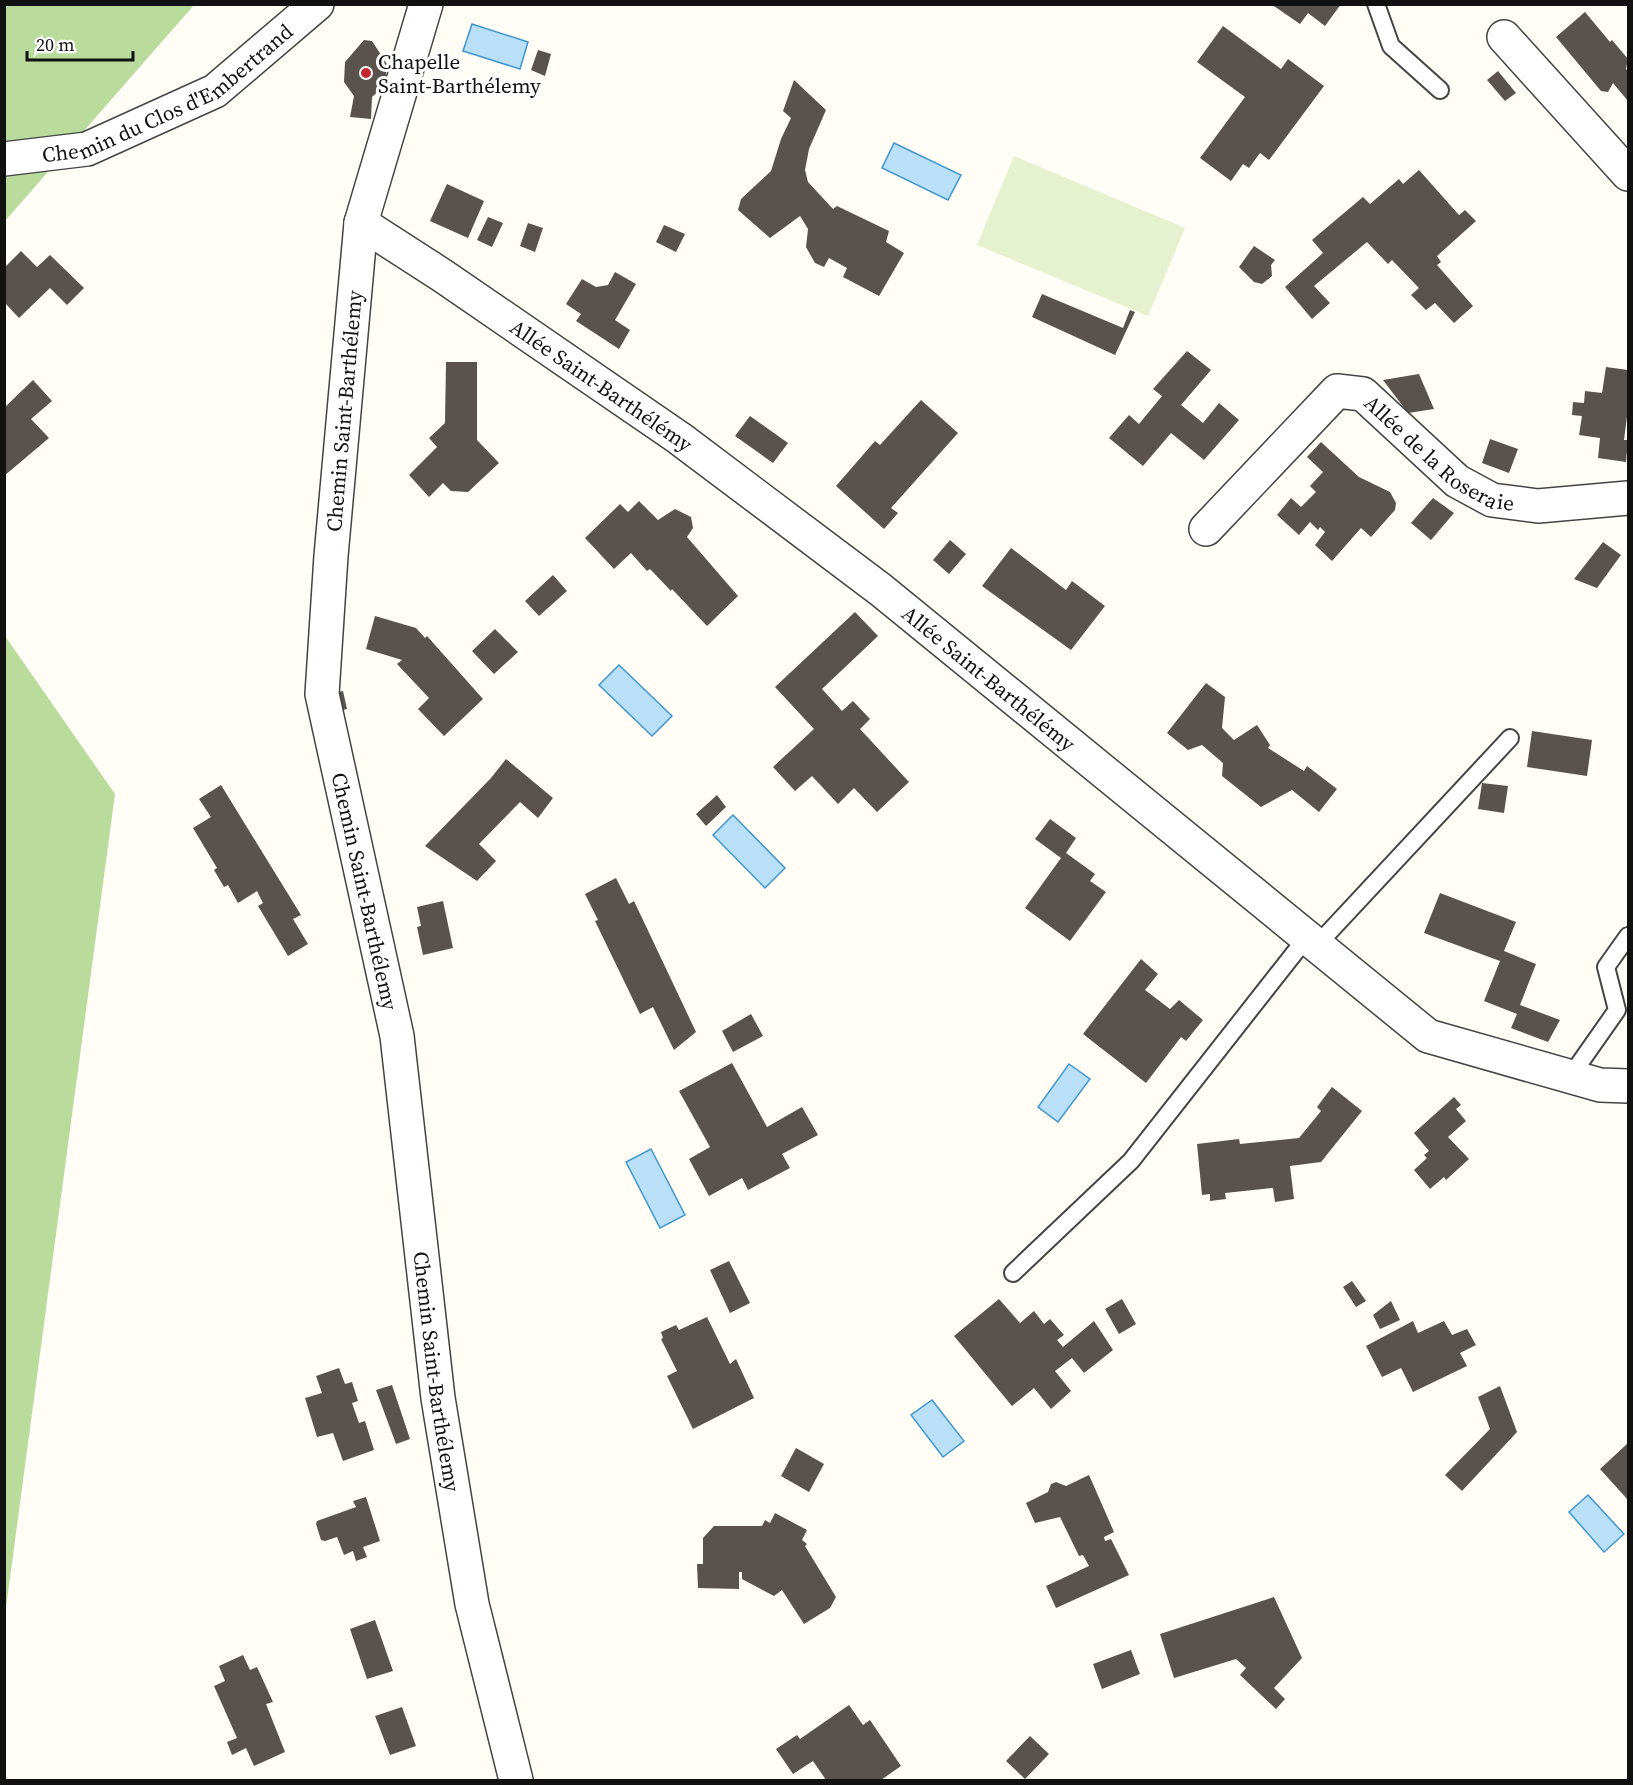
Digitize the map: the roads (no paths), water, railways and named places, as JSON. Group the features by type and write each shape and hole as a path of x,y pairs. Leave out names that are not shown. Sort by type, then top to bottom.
{"street":[{"name":"Chemin du Clos d'Embertrand","path":"4,159 87,149 215,91 318,4"},
{"name":"Chemin Saint-Barthélemy","path":"426,4 360,223 331,556 322,694 397,1036 438,1398 472,1604 516,1780"},
{"path":"1504,37 1629,174"},
{"name":"Allée Saint-Barthélémy","path":"360,223 679,438 872,583 1428,1036 1600,1085 1629,1086"},
{"name":"Allée de la Roseraie","path":"1206,529 1337,392 1363,394 1457,481 1492,500 1538,506 1629,498"}],"lane":[{"path":"1376,4 1391,46 1440,90"},
{"path":"1013,1273 1131,1161 1312,941 1510,738"},
{"path":"1570,1077 1617,1010 1606,967 1629,936"}],"water":[{"path":"472,24 528,42 520,69 463,51"},
{"path":"894,143 961,175 948,200 882,168"},
{"path":"619,665 672,716 652,736 599,685"},
{"path":"733,815 785,868 765,888 713,835"},
{"path":"1069,1064 1090,1079 1058,1122 1038,1107"},
{"path":"651,1149 685,1215 660,1228 626,1162"},
{"path":"932,1400 964,1441 943,1457 911,1415"},
{"path":"1588,1495 1624,1534 1604,1552 1569,1512"}],"place":[{"name":"Chapelle Saint-Barthélemy","path":"366,73"}]}
